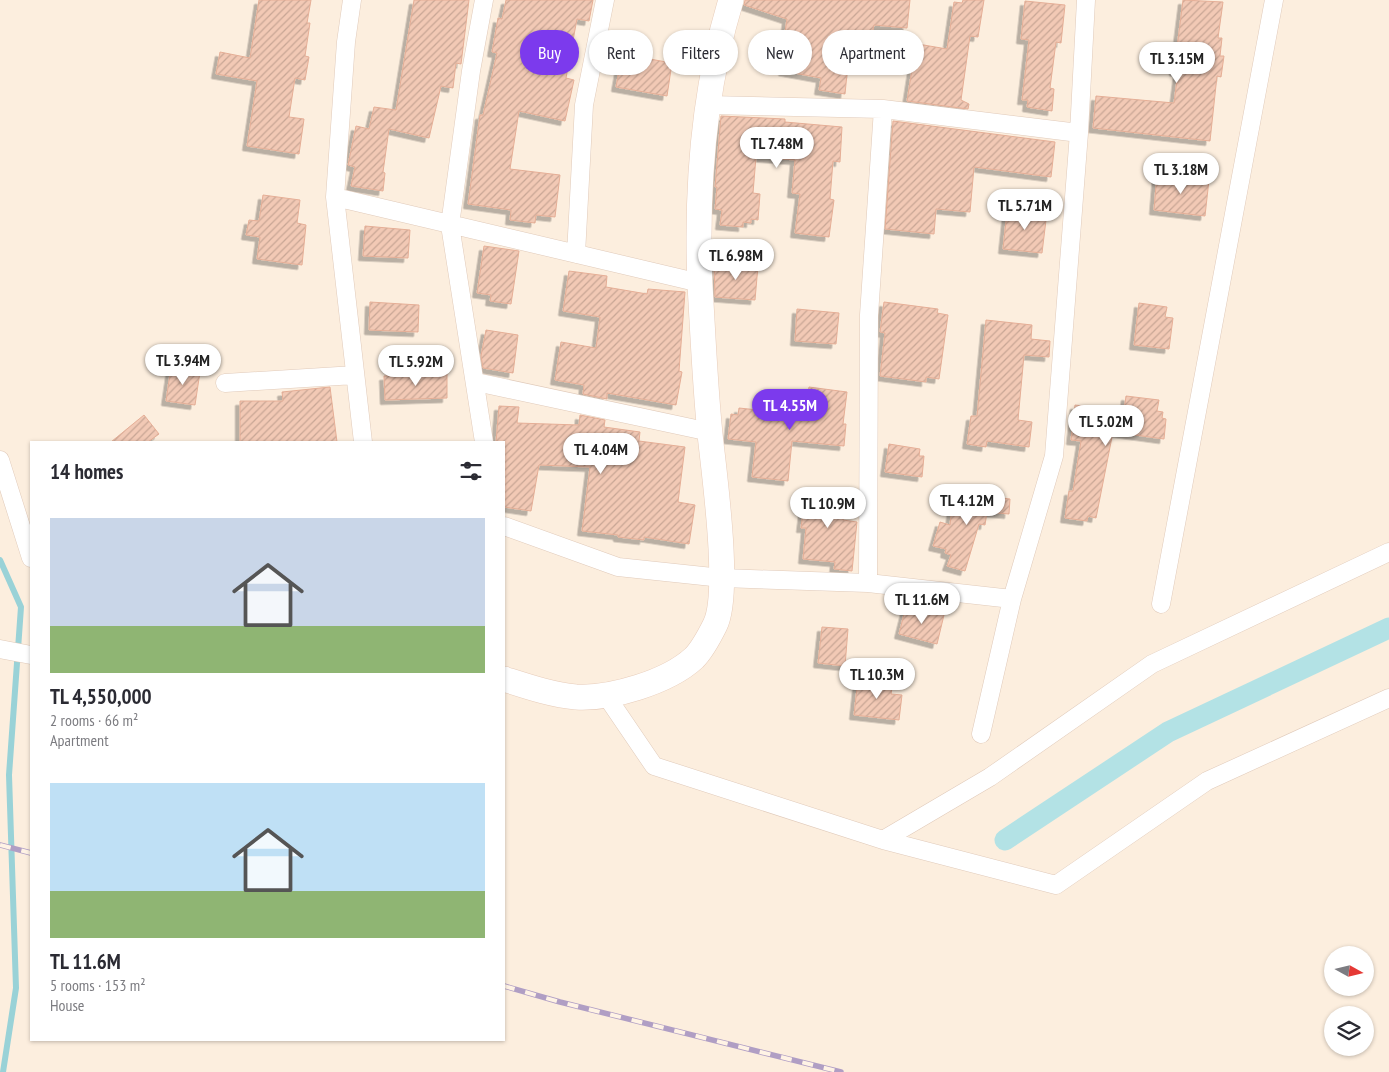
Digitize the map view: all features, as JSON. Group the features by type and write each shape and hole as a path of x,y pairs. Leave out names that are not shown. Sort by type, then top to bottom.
{"street":[{"path":"352,0 346,42 335,197 354,375 364,441"},
{"path":"484,0 471,72 450,225 484,441"},
{"path":"576,254 584,105 605,0"},
{"path":"505,679 576,697 605,694 657,681 695,657 716,622 722,578 700,283 700,158 708,105 724,24 731,0"},
{"path":"981,734 1012,599 1054,456 1079,133 1086,0"},
{"path":"1161,604 1274,0"},
{"path":"708,105 883,109 1079,133"},
{"path":"868,583 869,315 883,109"},
{"path":"335,197 700,283"},
{"path":"225,383 354,375"},
{"path":"476,382 710,432"},
{"path":"0,460 30,555"},
{"path":"505,526 618,566 722,578 868,583 1012,599"},
{"path":"883,840 990,777 1152,664 1389,552"},
{"path":"0,649 30,654"},
{"path":"605,694 654,766 883,840 1056,885 1207,780 1389,698"}],"building":[{"path":"259,0 311,0 307,23 310,23 305,56 309,57 305,80 295,78 289,117 304,119 299,154 247,146 257,81 216,74 220,52 250,58"},
{"path":"414,0 469,0 461,64 456,63 453,88 441,86 429,138 389,129 383,172 385,173 383,191 351,186 355,167 348,165 356,126 369,129 374,107 396,110"},
{"path":"506,0 593,0 589,21 577,19 575,30 520,30 520,75 567,75 566,78 574,80 565,121 519,111 510,169 560,175 555,217 536,215 535,223 510,220 511,210 468,204 480,115 483,115 497,53 492,52 498,18 502,19"},
{"path":"745,0 910,0 907,28 874,25 873,30 822,30 822,75 847,75 845,94 819,90 821,78 805,75 812,75 812,30 785,30 787,19 744,5"},
{"path":"963,0 984,0 978,37 970,36 961,100 969,104 968,109 907,101 911,75 924,75 924,45 947,49 954,2 962,3"},
{"path":"1183,0 1223,2 1218,38 1222,38 1220,56 1224,56 1221,77 1217,76 1210,141 1093,128 1096,96 1174,103 1178,72 1174,71"},
{"path":"1025,1 1065,5 1061,43 1056,42 1050,88 1054,89 1052,111 1027,107 1028,100 1022,100 1029,40 1021,39"},
{"path":"653,60 663,61 663,75 670,75 667,96 616,87 618,75 653,75"},
{"path":"721,116 785,119 785,122 842,127 840,162 833,161 830,199 834,200 829,237 795,233 800,194 792,193 795,160 756,157 753,193 760,194 758,220 751,219 751,223 743,222 743,227 720,225 722,210 715,209 717,187 715,187"},
{"path":"893,121 1055,142 1051,177 974,167 970,212 936,209 934,234 885,229"},
{"path":"1157,174 1209,180 1205,216 1154,210"},
{"path":"263,195 300,200 297,223 306,225 302,265 257,259 260,237 246,235 249,220 259,221"},
{"path":"1028,210 1047,212 1042,253 1003,249 1007,212 1027,214"},
{"path":"365,226 410,230 408,258 363,256"},
{"path":"484,246 519,251 511,304 490,301 491,295 477,293"},
{"path":"714,263 758,266 755,300 715,297"},
{"path":"569,271 607,276 606,287 647,294 648,289 685,292 679,371 682,372 676,405 607,393 607,399 583,394 584,385 555,380 561,342 596,348 600,317 563,311"},
{"path":"370,302 419,305 418,332 369,330"},
{"path":"884,302 938,309 937,313 948,315 939,379 926,377 926,382 880,376 885,333 880,332"},
{"path":"1139,303 1167,307 1165,317 1173,318 1169,349 1134,345"},
{"path":"797,309 839,313 836,344 795,341"},
{"path":"986,320 1032,325 1031,339 1050,341 1049,357 1024,355 1018,420 1032,422 1029,447 987,441 986,447 967,444 971,416 977,416"},
{"path":"486,330 518,335 513,373 483,368 481,356"},
{"path":"171,367 200,372 195,405 166,401"},
{"path":"447,374 447,398 385,400 384,376"},
{"path":"330,387 337,441 240,441 240,401 283,401 282,392"},
{"path":"809,387 847,392 843,424 846,424 844,446 792,441 788,481 752,477 756,442 728,439 731,414 738,415 739,408 805,415"},
{"path":"1126,396 1159,400 1157,411 1163,412 1162,418 1166,419 1164,439 1113,432 1096,518 1088,516 1087,521 1065,518 1069,491 1073,491 1081,441 1071,440 1075,405 1124,411"},
{"path":"499,406 519,407 517,423 579,425 580,415 605,420 604,427 640,432 639,441 685,447 678,502 695,505 689,544 644,537 644,540 618,537 618,535 582,531 590,467 539,465 531,511 505,507 505,441 496,441"},
{"path":"144,415 159,434 149,441 112,441"},
{"path":"889,444 920,449 919,456 924,456 922,477 885,472"},
{"path":"806,488 846,492 843,520 857,522 852,571 834,569 835,562 803,559 806,528 801,528"},
{"path":"970,494 1010,499 1009,514 987,512 985,525 979,524 965,571 947,566 951,555 945,553 946,549 933,546 940,522 950,525 953,497 969,499"},
{"path":"906,606 944,615 937,644 899,634"},
{"path":"822,627 848,629 845,666 818,663"},
{"path":"858,679 893,683 891,694 902,695 899,720 854,715"}],"waterway":[{"path":"0,560 21,607 9,775 16,988 3,1072"},
{"path":"1005,840 1168,732 1389,628"}],"railway":[{"path":"0,845 30,853"},
{"path":"505,986 560,1002 841,1072"}]}
